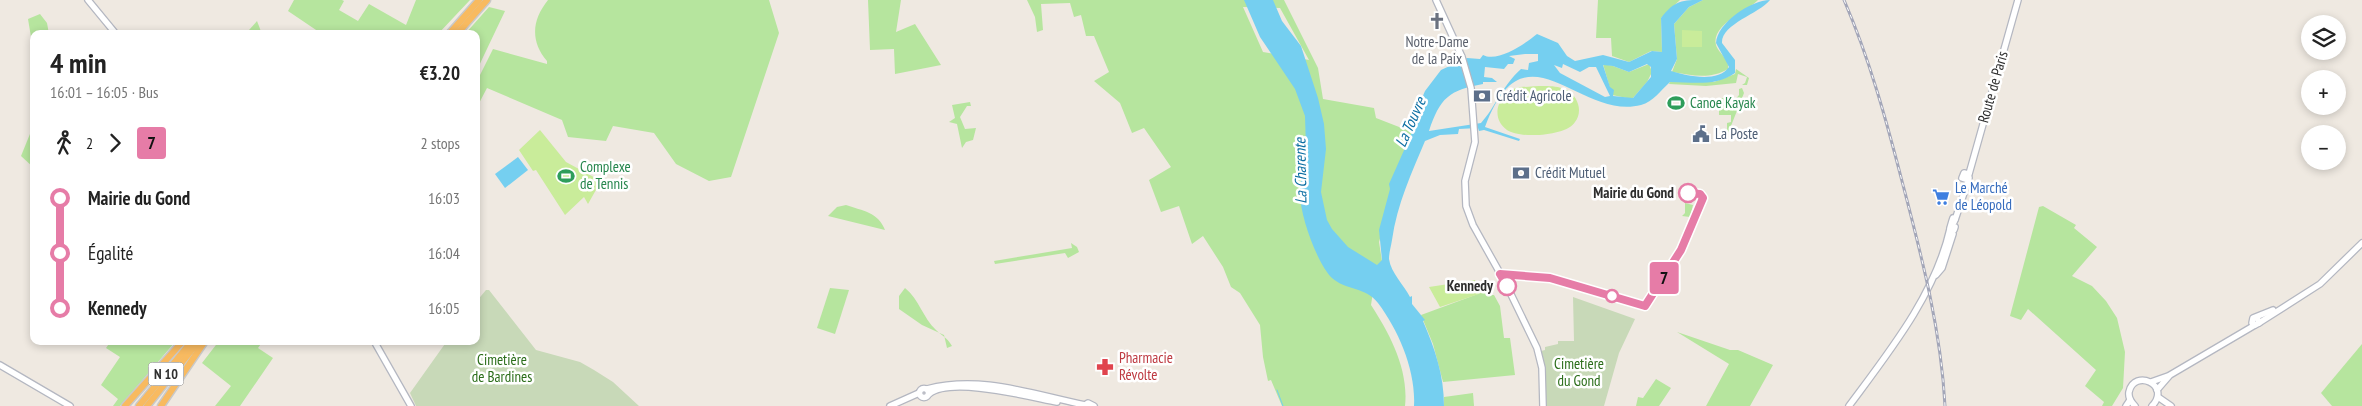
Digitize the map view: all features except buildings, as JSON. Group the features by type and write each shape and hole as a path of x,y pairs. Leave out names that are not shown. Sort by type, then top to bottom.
{"highway":[{"path":"453,30 479,0"},
{"path":"461,30 487,0"},
{"path":"125,406 179,345"},
{"name":"N 10","path":"139,406 189,345"},
{"name":"N 10","path":"147,406 196,345"},
{"path":"161,406 202,345"}],"main road":[{"path":"88,0 113,30"},
{"path":"1436,0 1462,57 1471,88 1475,142 1464,191 1473,225 1505,282 1537,348 1542,368 1543,406"},
{"name":"Route de Paris","path":"1849,406 1902,332 1932,279 1942,268 2016,0"},
{"path":"2135,406 2130,400 2129,391 2134,384 2143,380 2151,382 2170,375 2309,292 2360,244"},
{"path":"376,345 411,406"},
{"path":"0,364 70,406"},
{"path":"2157,390 2170,375"},
{"path":"928,392 961,382 984,384 1084,405 1088,403 1094,406"},
{"path":"2151,382 2157,390 2158,397 2153,406 2164,406"},
{"path":"928,392 956,387 986,389 1074,406"},
{"path":"890,406 920,395 926,398 928,392"},
{"path":"897,406 920,395"},
{"path":"2158,397 2172,406"},
{"path":"2126,406 2130,400"}],"green space":[{"path":"294,0 342,0 344,1 339,10 358,21 369,4 406,25 416,0 470,0 442,30 316,30 288,11"},
{"path":"548,0 769,0 779,33 731,177 709,181 676,164 654,133 613,126 606,141 568,137 562,120 487,88 480,101 480,75 493,49 547,64 538,46 535,30"},
{"path":"868,0 901,0 896,32 915,24 941,65 895,74 894,49 870,50"},
{"path":"1027,0 1284,0 1318,68 1323,99 1374,108 1376,118 1412,132 1379,242 1382,261 1377,266 1371,305 1397,353 1404,379 1405,406 1282,406 1271,380 1268,381 1263,357 1260,325 1240,293 1231,287 1223,267 1203,236 1192,244 1179,206 1161,212 1149,180 1171,167 1144,128 1132,133 1120,103 1094,81 1109,72 1094,36 1086,36 1081,15 1074,17 1070,3 1041,4 1043,30 1037,32 1035,17","holes":["1243,7 1280,8 1309,60 1263,52"]},
{"path":"1598,0 1680,0 1661,18 1662,52 1651,51 1629,62 1612,56 1611,38 1596,38"},
{"path":"1703,0 1758,0 1724,24 1716,37 1717,48 1726,59 1728,69 1707,76 1672,72 1677,59 1674,24 1689,7"},
{"path":"489,7 505,11 480,64 480,30 469,30"},
{"path":"40,14 47,23 48,30 30,31 28,19"},
{"path":"257,21 260,30 249,30"},
{"path":"1682,30 1702,31 1702,47 1682,47"},
{"path":"1603,64 1629,72 1649,64 1652,72 1647,82 1632,99 1612,95"},
{"path":"1736,69 1749,78 1747,85 1742,85 1747,77 1738,74 1736,83 1706,86 1669,84 1670,82 1714,82 1735,74"},
{"path":"1554,86 1569,91 1578,104 1579,113 1576,120 1570,127 1543,135 1522,135 1507,130 1501,124 1497,111 1507,93 1520,87"},
{"path":"1742,88 1744,93 1727,136 1722,138 1721,132 1727,131 1727,123 1731,122 1731,115 1719,115 1719,98 1730,98 1731,101 1734,101 1739,95 1739,89"},
{"path":"970,102 971,106 967,106 960,117 965,129 976,128 973,140 966,142 962,148 957,124 949,122 955,118 952,105"},
{"name":"Complexe de Tennis","path":"540,130 566,162 601,181 588,204 584,197 565,215 536,170 533,171 519,150"},
{"path":"30,134 30,164 21,156"},
{"path":"1685,203 1693,205 1690,217 1682,216 1685,213"},
{"path":"846,205 874,216 885,230 828,216 837,207"},
{"path":"2043,206 2076,225 2074,228 2097,247 2072,276 2092,286 2106,301 2117,318 2125,352 2123,388 2112,406 2102,406 2104,402 2085,386 2096,370 2028,309 2021,320 2010,316 2039,207"},
{"path":"1071,243 1077,247 1079,252 1068,258 1065,253 995,264 994,261 1072,248"},
{"path":"1475,280 1476,283 1492,281 1494,289 1440,307 1429,287"},
{"path":"830,288 849,290 835,334 817,328"},
{"path":"905,288 910,292 939,333 922,325 899,309 899,296"},
{"name":"Cimetière de Bardines","path":"486,290 489,290 536,350 580,362 613,382 639,406 416,406 410,393 444,345 480,345 480,297"},
{"path":"1486,291 1488,295 1494,295 1500,306 1504,338 1510,338 1515,375 1443,382 1433,344 1421,315"},
{"name":"Cimetière du Gond","path":"1573,297 1635,319 1619,353 1604,406 1546,406 1544,364 1541,351 1545,350 1545,347 1558,344 1558,341 1574,341"},
{"path":"1677,332 1730,350 1738,350 1773,365 1750,406 1706,406 1729,364"},
{"path":"944,337 948,340 952,346 947,348"},
{"path":"2362,344 2362,406 2332,406 2321,393"},
{"path":"108,345 173,345 120,406 113,406 118,399 101,385 120,357 106,348"},
{"path":"216,345 260,345 258,348 273,358 240,406 215,406 231,386 202,363"},
{"path":"1656,379 1671,388 1659,406 1636,406 1638,397 1643,398"},
{"path":"1473,393 1474,406 1444,406 1444,397"}],"water":[{"path":"1244,0 1273,0 1282,21 1301,46 1318,98 1324,124 1326,149 1321,192 1327,220 1332,229 1348,247 1377,265 1382,260 1379,230 1390,189 1389,184 1417,121 1414,117 1425,91 1441,70 1467,58 1480,59 1483,55 1489,57 1512,51 1537,34 1558,43 1567,56 1575,61 1603,55 1629,62 1652,51 1662,52 1661,18 1675,4 1690,0 1703,0 1689,7 1674,24 1677,59 1671,71 1685,75 1710,77 1724,72 1729,67 1716,43 1722,28 1745,8 1770,0 1734,25 1723,36 1722,43 1735,60 1735,73 1720,80 1704,83 1670,82 1653,99 1641,105 1618,106 1596,100 1554,82 1535,77 1517,80 1501,96 1485,127 1520,139 1519,141 1484,130 1479,131 1478,128 1459,129 1458,134 1440,135 1425,141 1401,201 1394,227 1389,259 1395,274 1410,297 1412,296 1412,304 1425,320 1423,321 1441,373 1444,406 1414,406 1414,393 1409,365 1405,352 1386,314 1368,294 1343,285 1332,278 1319,259 1307,229 1300,198 1306,148 1305,116 1295,89 1260,37","holes":["1538,54 1538,61 1529,63 1528,70 1521,69 1514,76 1481,123 1429,131 1437,111 1447,97 1462,89 1483,84 1483,82 1497,82 1492,78 1484,77 1485,67 1504,69 1508,64 1513,64 1515,59 1509,56","1563,64 1580,72 1589,67 1596,67 1610,96 1605,97 1560,73 1554,65 1562,68","1647,64 1651,67 1651,77 1633,98 1613,96 1614,90 1610,87 1603,65 1613,66 1629,72"]},
{"path":"518,157 528,170 505,188 495,174"}],"waterway":[{"path":"1277,390 1283,406"}],"railway":[{"path":"1844,0 1862,46 1891,138 1917,240 1935,322 1945,406"}],"bus line":[{"name":"7","path":"1507,286 1500,274 1510,273 1537,276 1550,278 1645,306 1681,250 1703,198 1700,194 1688,193"}],"place":[{"name":"Notre-Dame de la Paix","path":"1437,21"},
{"name":"Crédit Agricole","path":"1482,96"},
{"name":"Canoe Kayak","path":"1676,103"},
{"name":"La Poste","path":"1701,134"},
{"name":"Crédit Mutuel","path":"1521,173"},
{"name":"Complexe de Tennis","path":"566,176"},
{"name":"Mairie du Gond","path":"1688,193"},
{"name":"Le Marché de Léopold","path":"1941,197"},
{"name":"Kennedy","path":"1507,286"},
{"name":"Pharmacie Révolte","path":"1105,367"}],"water label":[{"name":"La Touvre","path":"1410,122"},
{"name":"La Charente","path":"1300,171"}]}
